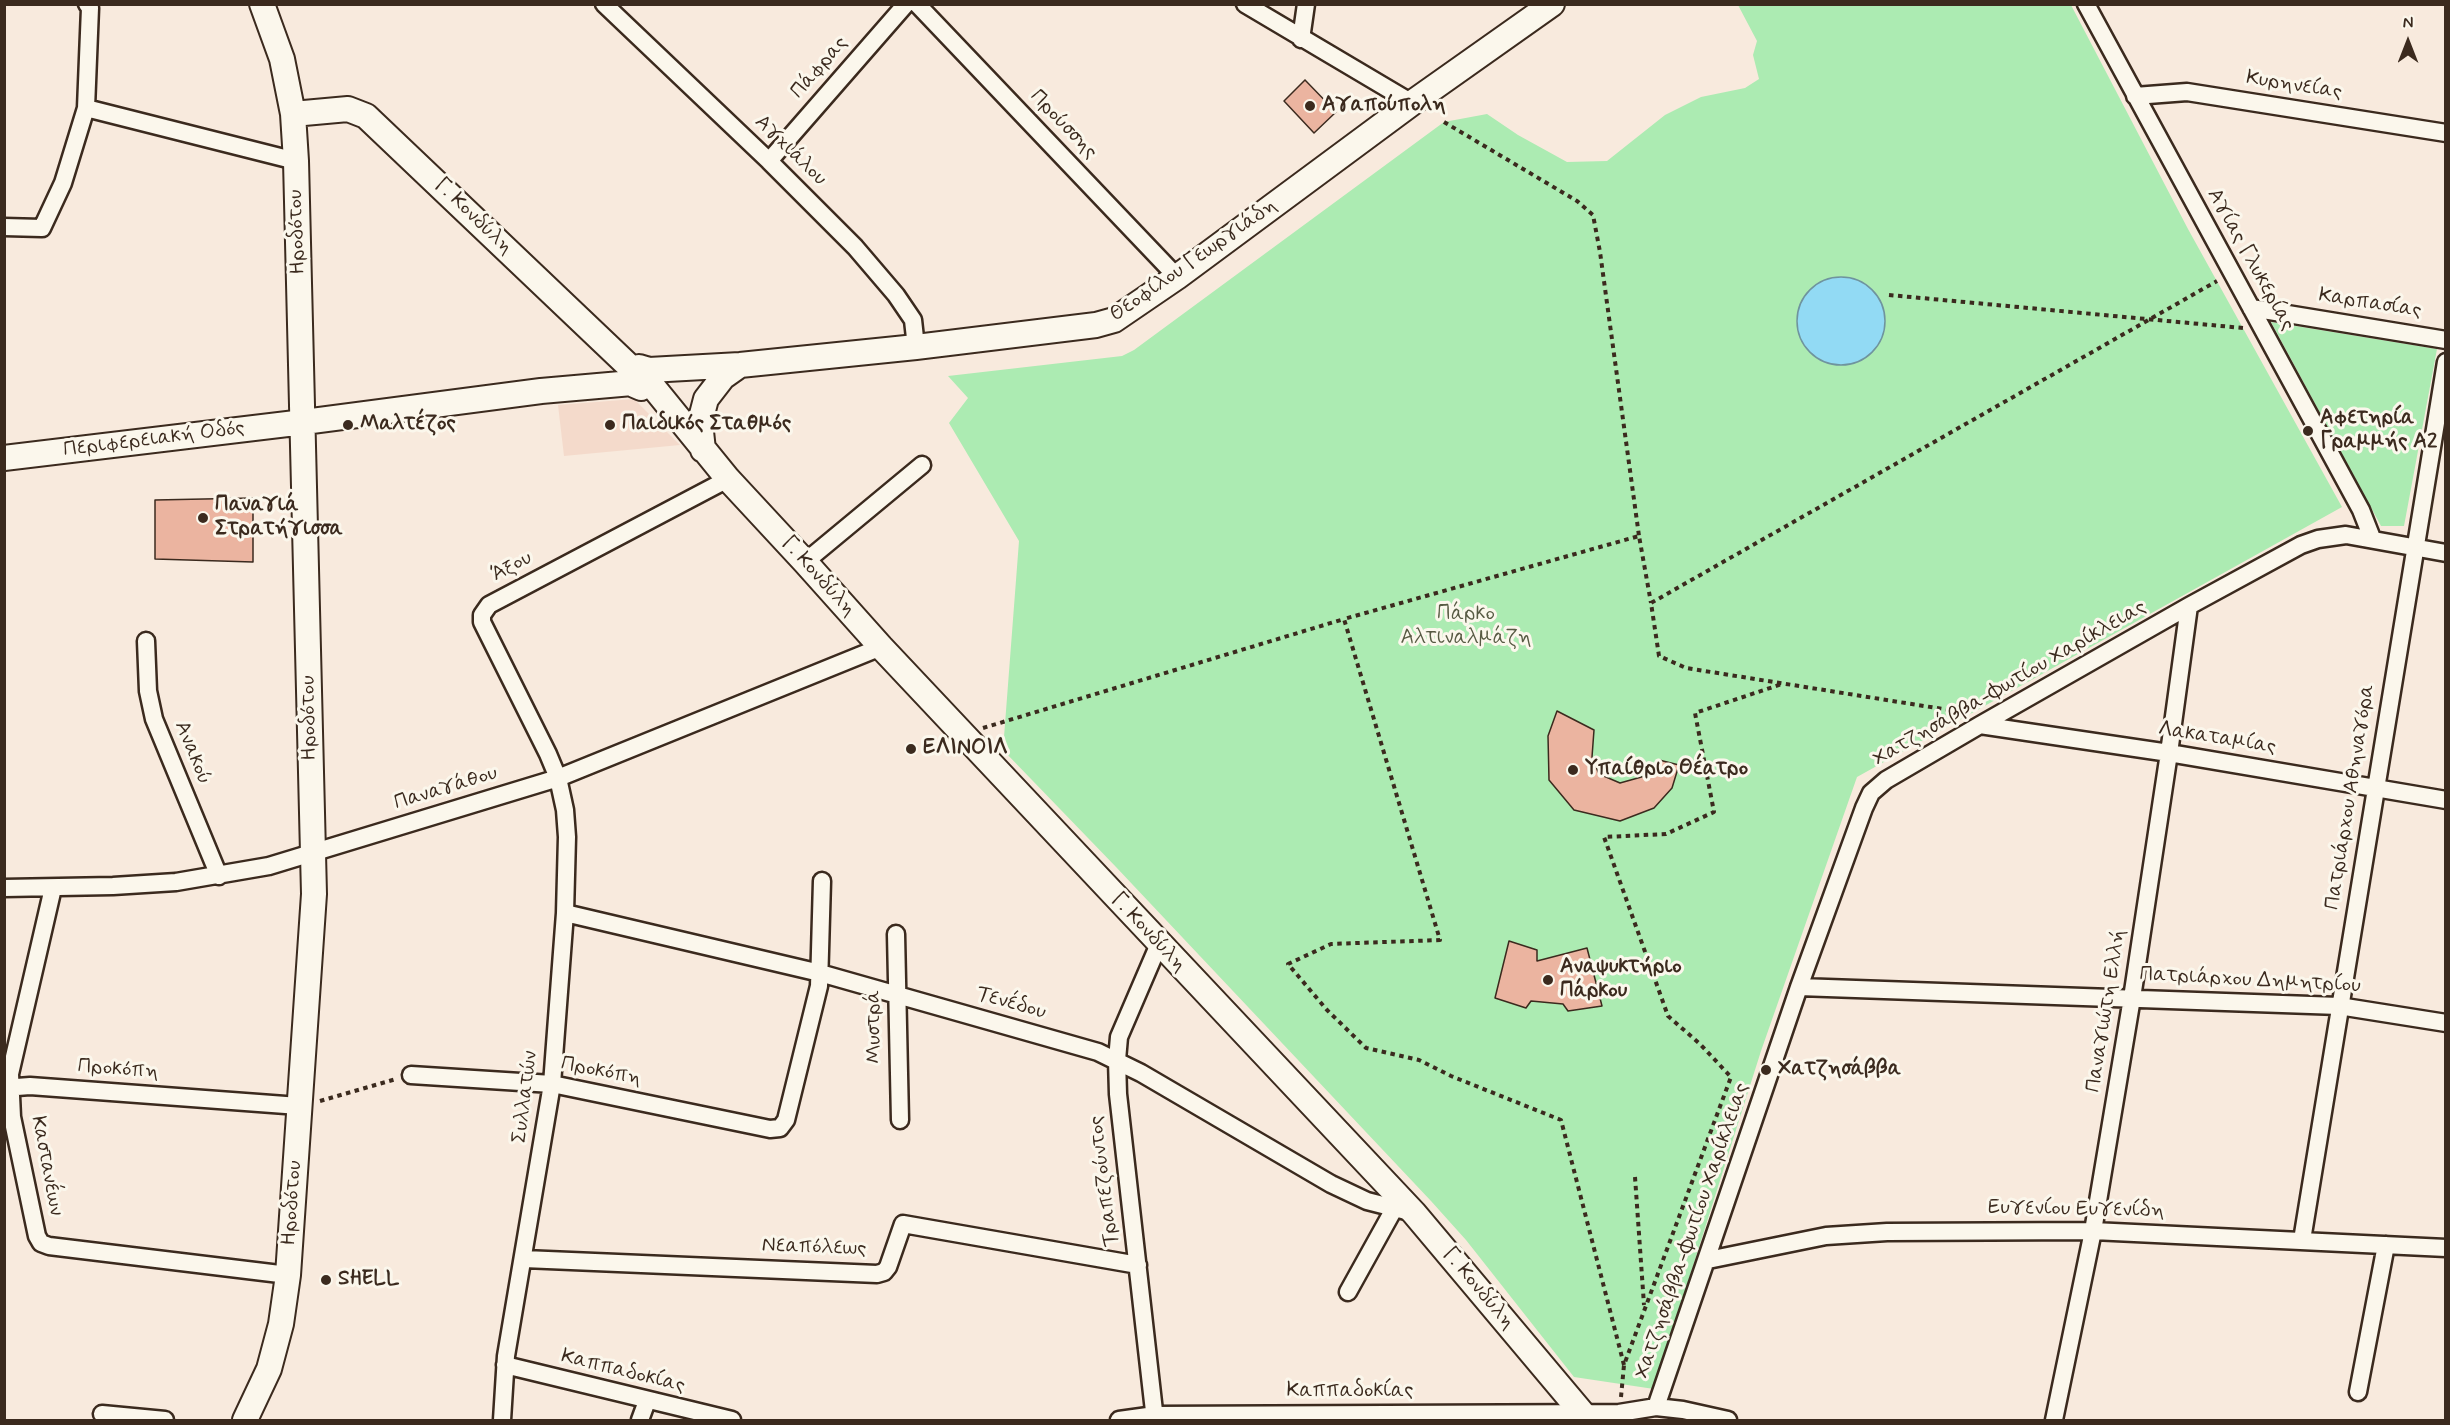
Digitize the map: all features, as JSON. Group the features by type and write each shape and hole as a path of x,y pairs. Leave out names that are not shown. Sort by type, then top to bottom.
{"street":[{"path":"4,227 42,228 63,183 86,108 90,8 87,4"},
{"name":"Αγχιάλου","path":"604,4 769,161 855,247 896,295 912,320 916,347"},
{"name":"Πάφρας","path":"769,161 906,4"},
{"name":"Προύσσης","path":"917,4 1177,276"},
{"path":"1245,4 1412,103"},
{"path":"1301,39 1306,4"},
{"name":"Θεοφίλου Γεωργιάδη","path":"304,422 740,365 916,347 1106,323 1119,317 1177,276 1412,103 1552,4"},
{"name":"Αγίας Γλυκερίας","path":"2086,4 2361,510 2372,538"},
{"name":"Ηροδότου","path":"245,1420 271,1363 281,1324 288,1275 314,904 296,161 293,114 282,59 264,6"},
{"name":"Κυρηνείας","path":"2135,96 2187,92 2445,133"},
{"path":"86,108 296,161"},
{"name":"Γ. Κονδύλη","path":"293,114 348,109 366,116 641,378 728,479 881,647 1159,944 1404,1211 1585,1417"},
{"name":"Καρπασίας","path":"2251,308 2445,340"},
{"name":"Πατριάρχου Αθηναγόρα","path":"2302,1240 2445,362"},
{"path":"703,450 700,422 706,399 723,377 740,365"},
{"name":"Περιφερειακή Οδός","path":"4,458 304,422"},
{"path":"805,562 922,465"},
{"name":"Άξου","path":"558,778 482,622 484,610 494,602 728,479"},
{"name":"Χατζησάββα-Φωτίου Χαρίκλειας","path":"1656,1407 1708,1260 1799,987 1871,793 1886,780 1976,719 2301,545 2318,539 2346,535 2445,553"},
{"name":"Παναγιώτη Ελλή","path":"2054,1420 2093,1231 2132,998 2189,606"},
{"name":"Ανακού","path":"146,641 148,691 154,719 219,876"},
{"name":"Παναγάθου","path":"4,888 176,882 256,869 313,854 558,778 881,647"},
{"name":"Λακαταμίας","path":"1976,719 2445,800"},
{"name":"Συλλατών","path":"502,1420 505,1365 552,1084 565,913 566,825 558,778"},
{"path":"820,973 822,881"},
{"name":"Καστανέων","path":"53,888 7,1087 37,1236 41,1243 288,1275"},
{"name":"Τενέδου","path":"565,913 820,973 1098,1052 1117,1060 1331,1184 1367,1201 1404,1211"},
{"name":"Μυστρά","path":"896,934 900,1120"},
{"name":"Τραπεζούντος","path":"1155,1418 1118,1094 1117,1060 1119,1037 1159,944"},
{"name":"Προκόπη","path":"411,1075 552,1084 770,1129 780,1128 786,1120 817,995 820,973"},
{"name":"Πατριάρχου Δημητρίου","path":"1799,987 2339,1006 2445,1023"},
{"name":"Προκόπη","path":"7,1087 299,1106"},
{"path":"1348,1292 1404,1211"},
{"name":"Νεαπόλεως","path":"524,1258 877,1274 884,1272 888,1267 903,1224 1138,1265"},
{"name":"Ευγενίου Ευγενίδη","path":"1708,1260 1804,1240 1856,1233 2093,1231 2445,1248"},
{"path":"2358,1392 2386,1245"},
{"name":"Καππαδοκίας","path":"505,1365 732,1420"},
{"path":"640,1420 647,1401"},
{"name":"Καππαδοκίας","path":"1119,1420 1585,1417 1656,1407 1683,1410 1728,1420"},
{"path":"102,1414 165,1420"}],"path":[{"path":"1444,122 1577,201 1593,215 1639,536 1659,656 1686,668 1976,719"},
{"path":"1650,603 2217,281"},
{"path":"1889,294 2243,328"},
{"path":"962,734 1344,619 1639,536"},
{"path":"1344,619 1440,940 1330,944 1288,964 1327,1010 1366,1048 1419,1060 1451,1076 1561,1120 1624,1365"},
{"path":"1619,1413 1624,1365 1731,1077 1700,1044 1668,1017 1604,837 1666,834 1714,812 1695,713 1785,684"},
{"path":"299,1106 411,1075"},
{"path":"1635,1177 1645,1309"}],"shaded area":[{"name":"Παιδικός Σταθμός","path":"634,399 680,445 564,456 558,405"}],"green space":[{"name":"Πάρκο Αλτιναλμάζη","path":"1738,5 2071,5 2188,229 2342,507 1857,777 1761,1051 1654,1389 1574,1377 1466,1240 1431,1201 1003,750 1019,541 949,423 968,398 948,376 1122,356 1134,350 1444,122 1487,114 1518,135 1567,162 1607,161 1665,115 1701,97 1745,88 1759,79 1753,55 1757,41"},
{"path":"2271,322 2437,349 2404,526 2381,526"}],"water":[{"path":"1841,277 1866,284 1878,296 1885,321 1878,346 1866,358 1841,365 1816,358 1804,346 1797,321 1804,296 1816,284"}],"building":[{"name":"Αγαπούπολη","path":"1305,80 1336,112 1314,133 1284,101"},
{"path":"253,498 253,562 155,559 155,500"},
{"name":"Υπαίθριο Θέατρο","path":"1557,711 1594,730 1592,757 1599,774 1620,783 1645,776 1659,760 1679,765 1672,788 1654,808 1620,821 1574,810 1549,780 1548,736"},
{"name":"Αναψυκτήριο Πάρκου","path":"1509,941 1537,950 1537,961 1587,948 1602,1006 1568,1011 1563,1004 1531,1001 1526,1008 1495,998"}],"place":[{"name":"Αγαπούπολη","path":"1310,106"},
{"name":"Μαλτέζος","path":"348,425"},
{"name":"Παιδικός Σταθμός","path":"610,425"},
{"name":"Αφετηρία Γραμμής Α2","path":"2308,431"},
{"name":"Παναγιά Στρατήγισσα","path":"203,518"},
{"name":"ΕΛΙΝΟΙΛ","path":"911,749"},
{"name":"Υπαίθριο Θέατρο","path":"1573,770"},
{"name":"Αναψυκτήριο Πάρκου","path":"1548,980"},
{"name":"Χατζησάββα","path":"1766,1070"},
{"name":"SHELL","path":"326,1280"}]}
